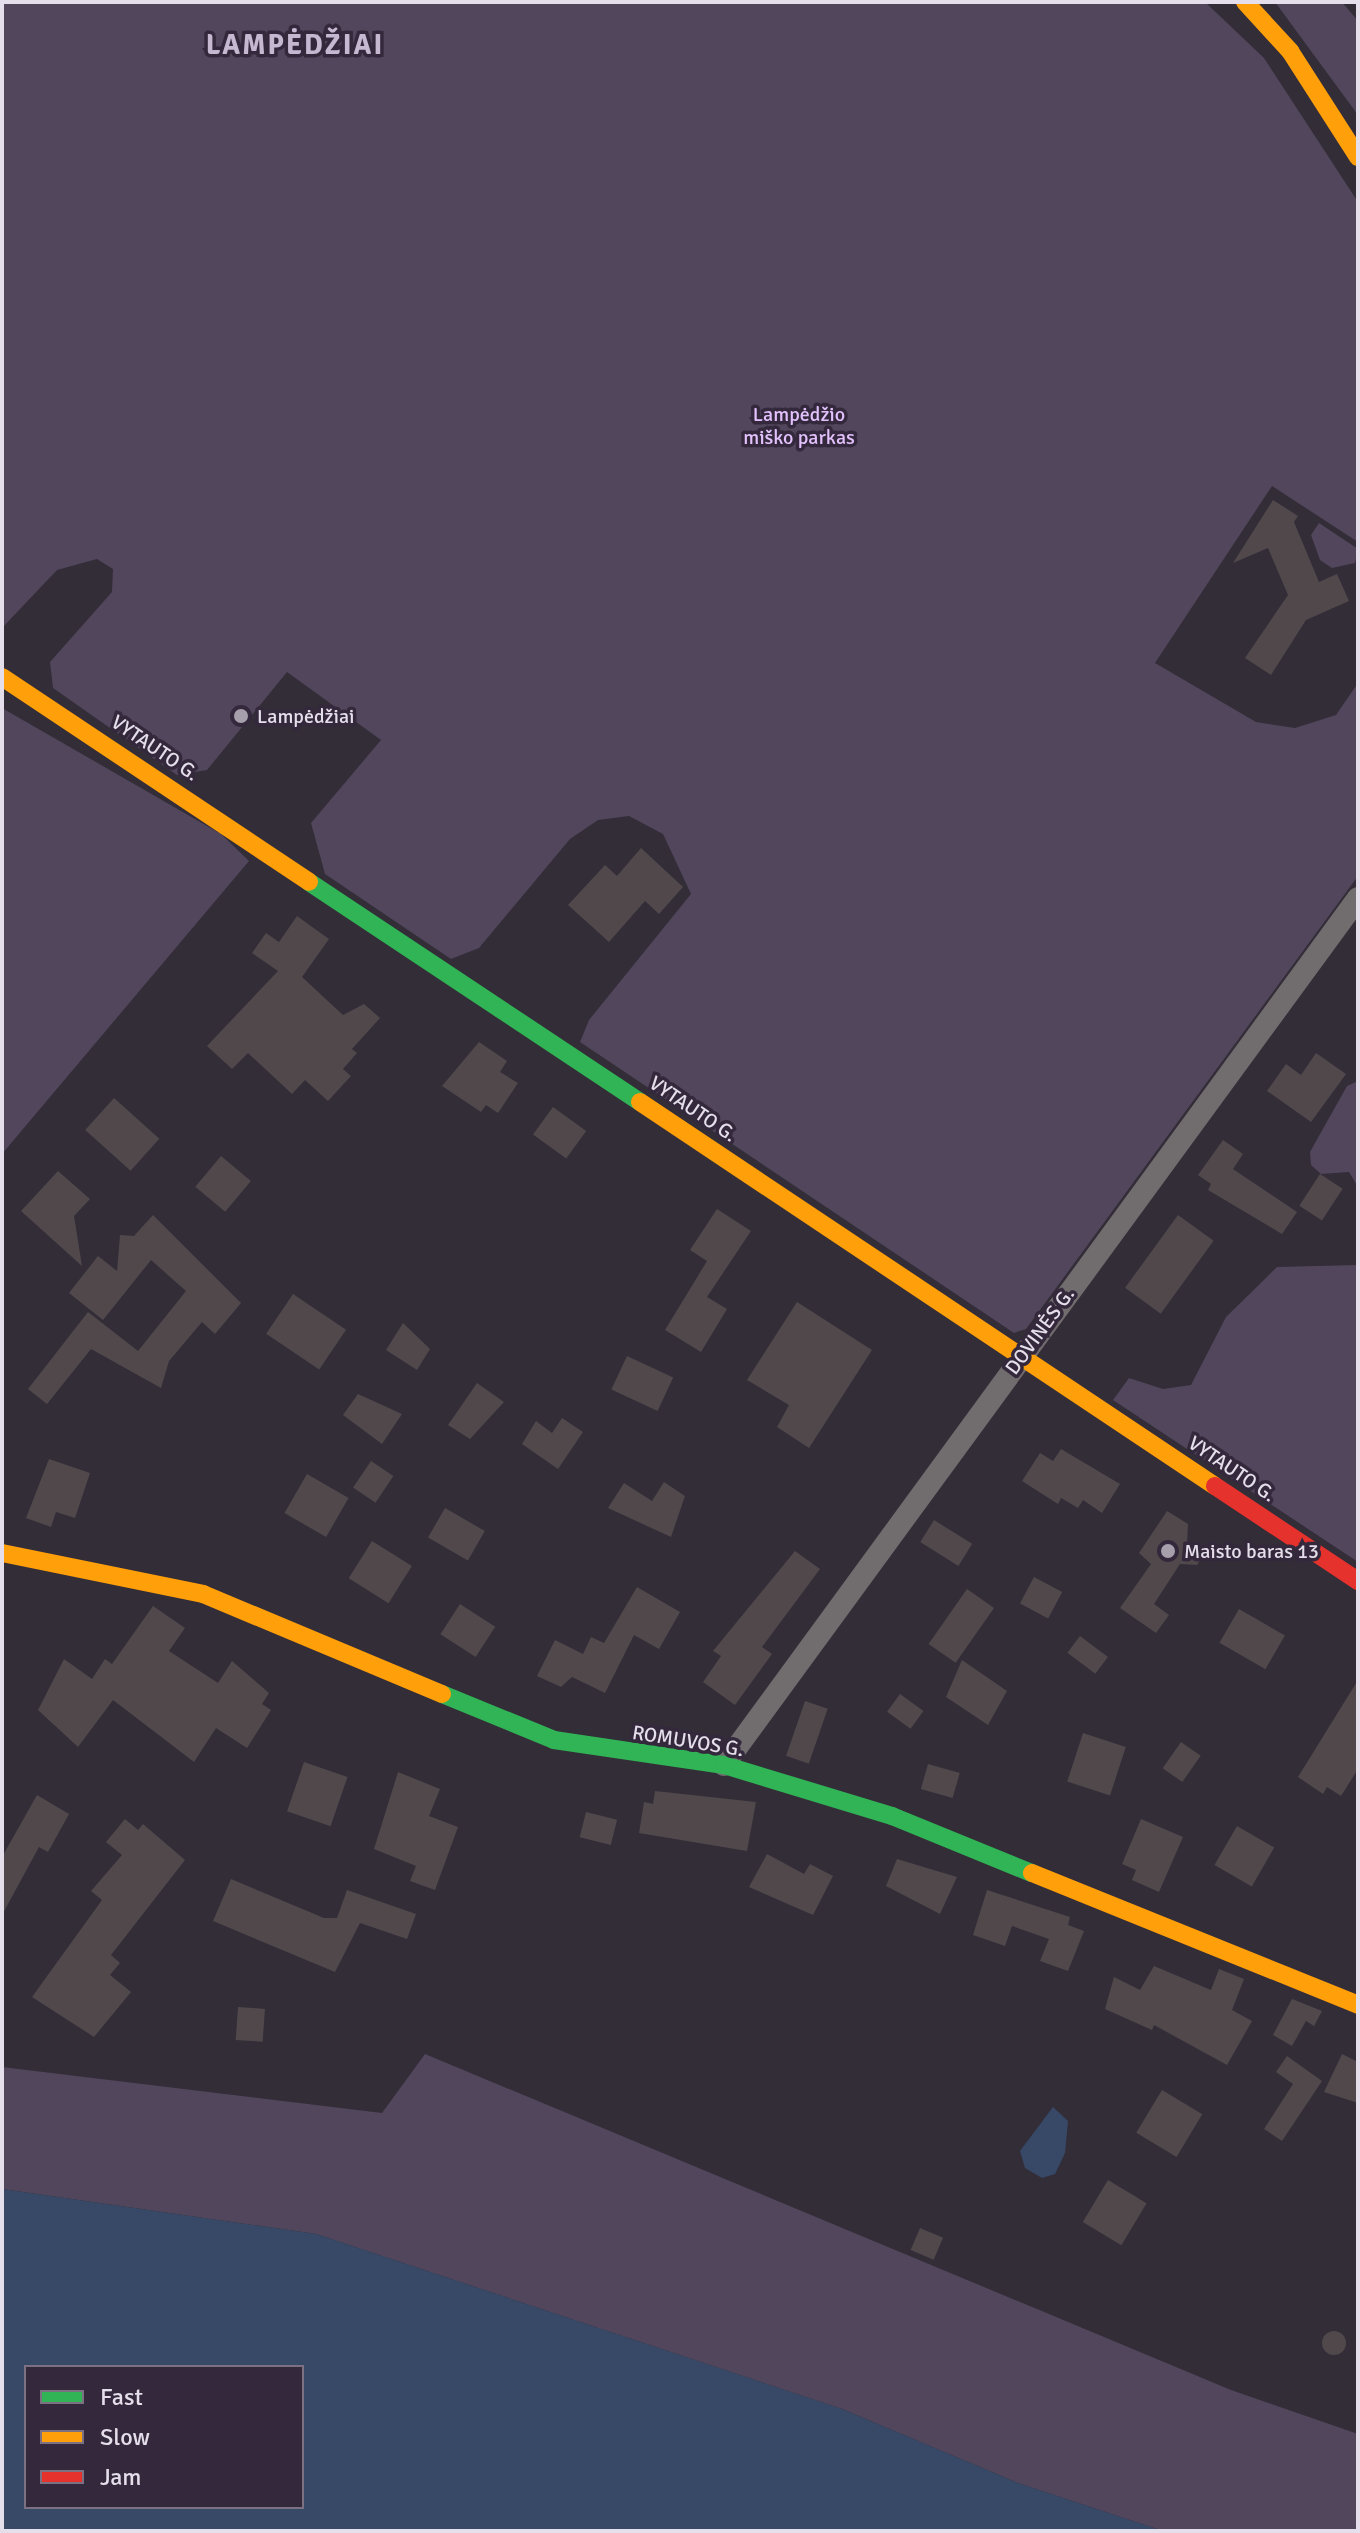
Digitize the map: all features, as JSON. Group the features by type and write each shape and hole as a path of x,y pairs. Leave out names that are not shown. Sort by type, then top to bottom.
{"street":[{"path":"1245,2 1290,51 1358,157"},
{"name":"VYTAUTO G.","path":"2,677 1023,1353 1358,1581"},
{"name":"DOVINĖS G.","path":"724,1765 1358,898"},
{"name":"ROMUVOS G.","path":"2,1553 203,1594 554,1740 724,1765 892,1816 1358,2005"}],"green space":[{"name":"Lampėdžio miško parkas","path":"2,2 1205,2 1264,58 1358,202 1358,542 1272,486 1155,663 1256,722 1295,728 1336,715 1358,683 1358,876 1026,1329 1014,1333 580,1042 589,1020 691,894 663,834 629,816 598,820 570,839 479,948 451,959 325,874 311,823 381,740 287,672 207,770 177,775 53,688 50,662 112,592 113,569 97,559 57,570 2,628"},
{"path":"1275,2 1342,2 1358,21 1358,115"},
{"path":"1319,523 1358,549 1355,563 1332,568 1320,560 1311,535"},
{"path":"2,708 221,834 249,861 2,1154"},
{"path":"1358,1081 1358,1187 1349,1172 1321,1174 1311,1165 1310,1152 1347,1086"},
{"path":"1358,1265 1358,1562 1113,1400 1129,1378 1163,1389 1191,1385 1226,1317 1277,1267"},
{"path":"425,2054 1231,2390 1358,2434 1358,2531 1163,2531 1018,2483 842,2409 316,2234 2,2189 2,2067 382,2113"}],"water":[{"path":"1053,2107 1068,2121 1065,2153 1055,2174 1042,2178 1025,2168 1020,2151"},
{"path":"2,2189 316,2234 842,2409 1018,2483 1163,2531 2,2531"}],"building":[{"path":"1273,500 1298,516 1294,522 1319,582 1337,574 1349,601 1306,620 1271,675 1245,658 1288,595 1268,548 1233,563"},
{"path":"641,848 683,887 659,914 645,901 609,942 568,905 605,865 617,876"},
{"path":"297,916 329,939 302,977 343,1015 364,1004 380,1018 352,1049 357,1053 343,1069 351,1076 328,1101 305,1080 292,1094 248,1053 232,1069 207,1046 278,971 252,953 266,933 279,942"},
{"path":"479,1042 507,1061 500,1072 518,1083 498,1113 486,1105 481,1112 442,1086"},
{"path":"1316,1053 1346,1074 1311,1122 1267,1091 1286,1064 1301,1075"},
{"path":"114,1098 159,1139 131,1171 85,1130"},
{"path":"553,1107 586,1131 566,1159 533,1135"},
{"path":"1223,1140 1243,1154 1233,1169 1297,1212 1282,1234 1208,1190 1211,1184 1198,1175"},
{"path":"221,1156 251,1181 225,1212 195,1187"},
{"path":"58,1171 90,1199 74,1216 82,1266 21,1211"},
{"path":"1320,1174 1343,1189 1322,1221 1299,1206"},
{"path":"717,1209 751,1231 707,1297 727,1309 701,1352 665,1330 707,1261 690,1250"},
{"path":"153,1215 241,1303 215,1334 202,1322 169,1361 161,1388 91,1349 47,1404 28,1389 88,1312 138,1351 186,1291 151,1260 103,1320 69,1293 98,1256 117,1271 120,1235 134,1236"},
{"path":"1178,1215 1214,1241 1161,1314 1125,1288"},
{"path":"293,1294 346,1330 319,1370 266,1334"},
{"path":"797,1302 872,1350 809,1448 777,1427 789,1405 747,1380"},
{"path":"403,1323 430,1349 417,1370 386,1350"},
{"path":"627,1356 673,1378 658,1411 611,1390"},
{"path":"477,1383 504,1402 470,1439 448,1425"},
{"path":"358,1394 402,1414 382,1444 343,1415"},
{"path":"562,1418 583,1432 558,1469 522,1444 536,1421 552,1433"},
{"path":"1061,1449 1120,1484 1102,1513 1083,1500 1078,1508 1061,1498 1058,1504 1022,1481 1040,1453 1053,1461"},
{"path":"49,1459 90,1473 75,1518 56,1512 51,1527 26,1518"},
{"path":"371,1461 393,1476 375,1503 353,1488"},
{"path":"307,1474 349,1498 326,1537 284,1513"},
{"path":"664,1482 685,1496 671,1537 608,1508 624,1483 652,1501"},
{"path":"445,1508 485,1531 468,1560 428,1537"},
{"path":"1167,1511 1188,1524 1187,1545 1203,1556 1197,1565 1180,1564 1154,1604 1169,1615 1156,1633 1120,1608 1151,1564 1139,1553"},
{"path":"934,1520 972,1544 958,1566 920,1542"},
{"path":"372,1541 412,1566 389,1603 349,1578"},
{"path":"795,1551 820,1569 762,1647 772,1654 735,1705 703,1682 721,1656 713,1651"},
{"path":"1034,1577 1062,1592 1048,1619 1020,1603"},
{"path":"637,1587 680,1612 659,1649 634,1635 605,1693 572,1677 561,1687 537,1676 555,1640 583,1654 591,1637 604,1643"},
{"path":"967,1589 994,1608 956,1663 929,1644"},
{"path":"460,1604 495,1627 476,1657 440,1634"},
{"path":"153,1606 185,1628 169,1651 218,1683 232,1661 269,1693 262,1704 271,1710 247,1748 216,1728 194,1762 113,1700 78,1747 38,1710 64,1659 92,1679 105,1659 112,1664"},
{"path":"1239,1609 1285,1636 1265,1669 1220,1643"},
{"path":"1080,1636 1108,1657 1095,1674 1067,1653"},
{"path":"962,1660 1007,1691 988,1725 946,1697"},
{"path":"1358,1680 1358,1769 1341,1796 1327,1787 1323,1794 1298,1777"},
{"path":"900,1694 923,1711 911,1729 887,1712"},
{"path":"805,1701 828,1709 809,1764 786,1756"},
{"path":"1083,1733 1126,1747 1110,1795 1067,1782"},
{"path":"1181,1742 1201,1756 1182,1782 1163,1768"},
{"path":"304,1762 347,1777 331,1826 287,1811"},
{"path":"928,1764 960,1773 953,1798 921,1789"},
{"path":"398,1772 440,1789 429,1816 458,1827 435,1890 410,1881 416,1866 374,1849"},
{"path":"655,1791 756,1802 747,1851 639,1833 644,1802 653,1804"},
{"path":"37,1795 69,1814 48,1852 39,1847 2,1915 2,1857"},
{"path":"586,1812 617,1820 611,1845 580,1837"},
{"path":"125,1819 138,1830 143,1824 185,1860 111,1955 120,1963 110,1975 131,1992 94,2037 32,1997 102,1900 91,1891 122,1855 106,1842"},
{"path":"1141,1819 1183,1837 1159,1892 1132,1880 1136,1870 1122,1864"},
{"path":"1237,1826 1274,1847 1252,1886 1214,1865"},
{"path":"767,1854 804,1874 810,1864 833,1876 813,1915 749,1887"},
{"path":"897,1859 957,1877 940,1914 886,1886"},
{"path":"231,1879 324,1918 337,1918 347,1890 416,1914 407,1939 360,1923 335,1972 213,1921"},
{"path":"987,1890 1070,1917 1068,1925 1084,1931 1068,1971 1040,1961 1049,1939 1012,1926 1005,1946 973,1935"},
{"path":"1154,1966 1211,1990 1219,1969 1244,1979 1232,2010 1252,2021 1227,2065 1154,2025 1152,2030 1105,2009 1114,1977 1140,1990"},
{"path":"1292,1999 1322,2011 1314,2026 1306,2021 1292,2046 1273,2035"},
{"path":"238,2007 265,2009 263,2042 236,2040"},
{"path":"1342,2054 1358,2062 1358,2103 1324,2092"},
{"path":"1287,2056 1322,2081 1282,2141 1264,2129 1293,2084 1276,2072"},
{"path":"1162,2090 1202,2114 1177,2157 1136,2133"},
{"path":"1108,2180 1147,2203 1121,2245 1083,2222"},
{"path":"920,2228 943,2238 934,2260 911,2250"},
{"path":"1334,2331 1345,2338 1346,2343 1339,2354 1334,2355 1323,2348 1322,2343 1329,2332"}],"traffic: fast":[{"path":"309,882 640,1102"},
{"path":"442,1694 554,1740 724,1765 892,1816 1032,1873"}],"traffic: slow":[{"path":"1245,2 1290,51 1358,157"},
{"path":"2,677 309,882"},
{"path":"640,1102 1215,1486"},
{"path":"2,1553 203,1594 442,1694"},
{"path":"1032,1873 1358,2005"}],"traffic: jam":[{"path":"1215,1486 1358,1581"}],"place":[{"name":"Lampėdžiai","path":"241,716"},
{"name":"Maisto baras 13","path":"1168,1551"}],"district":[{"name":"LAMPĖDŽIAI","path":"295,45"}]}
